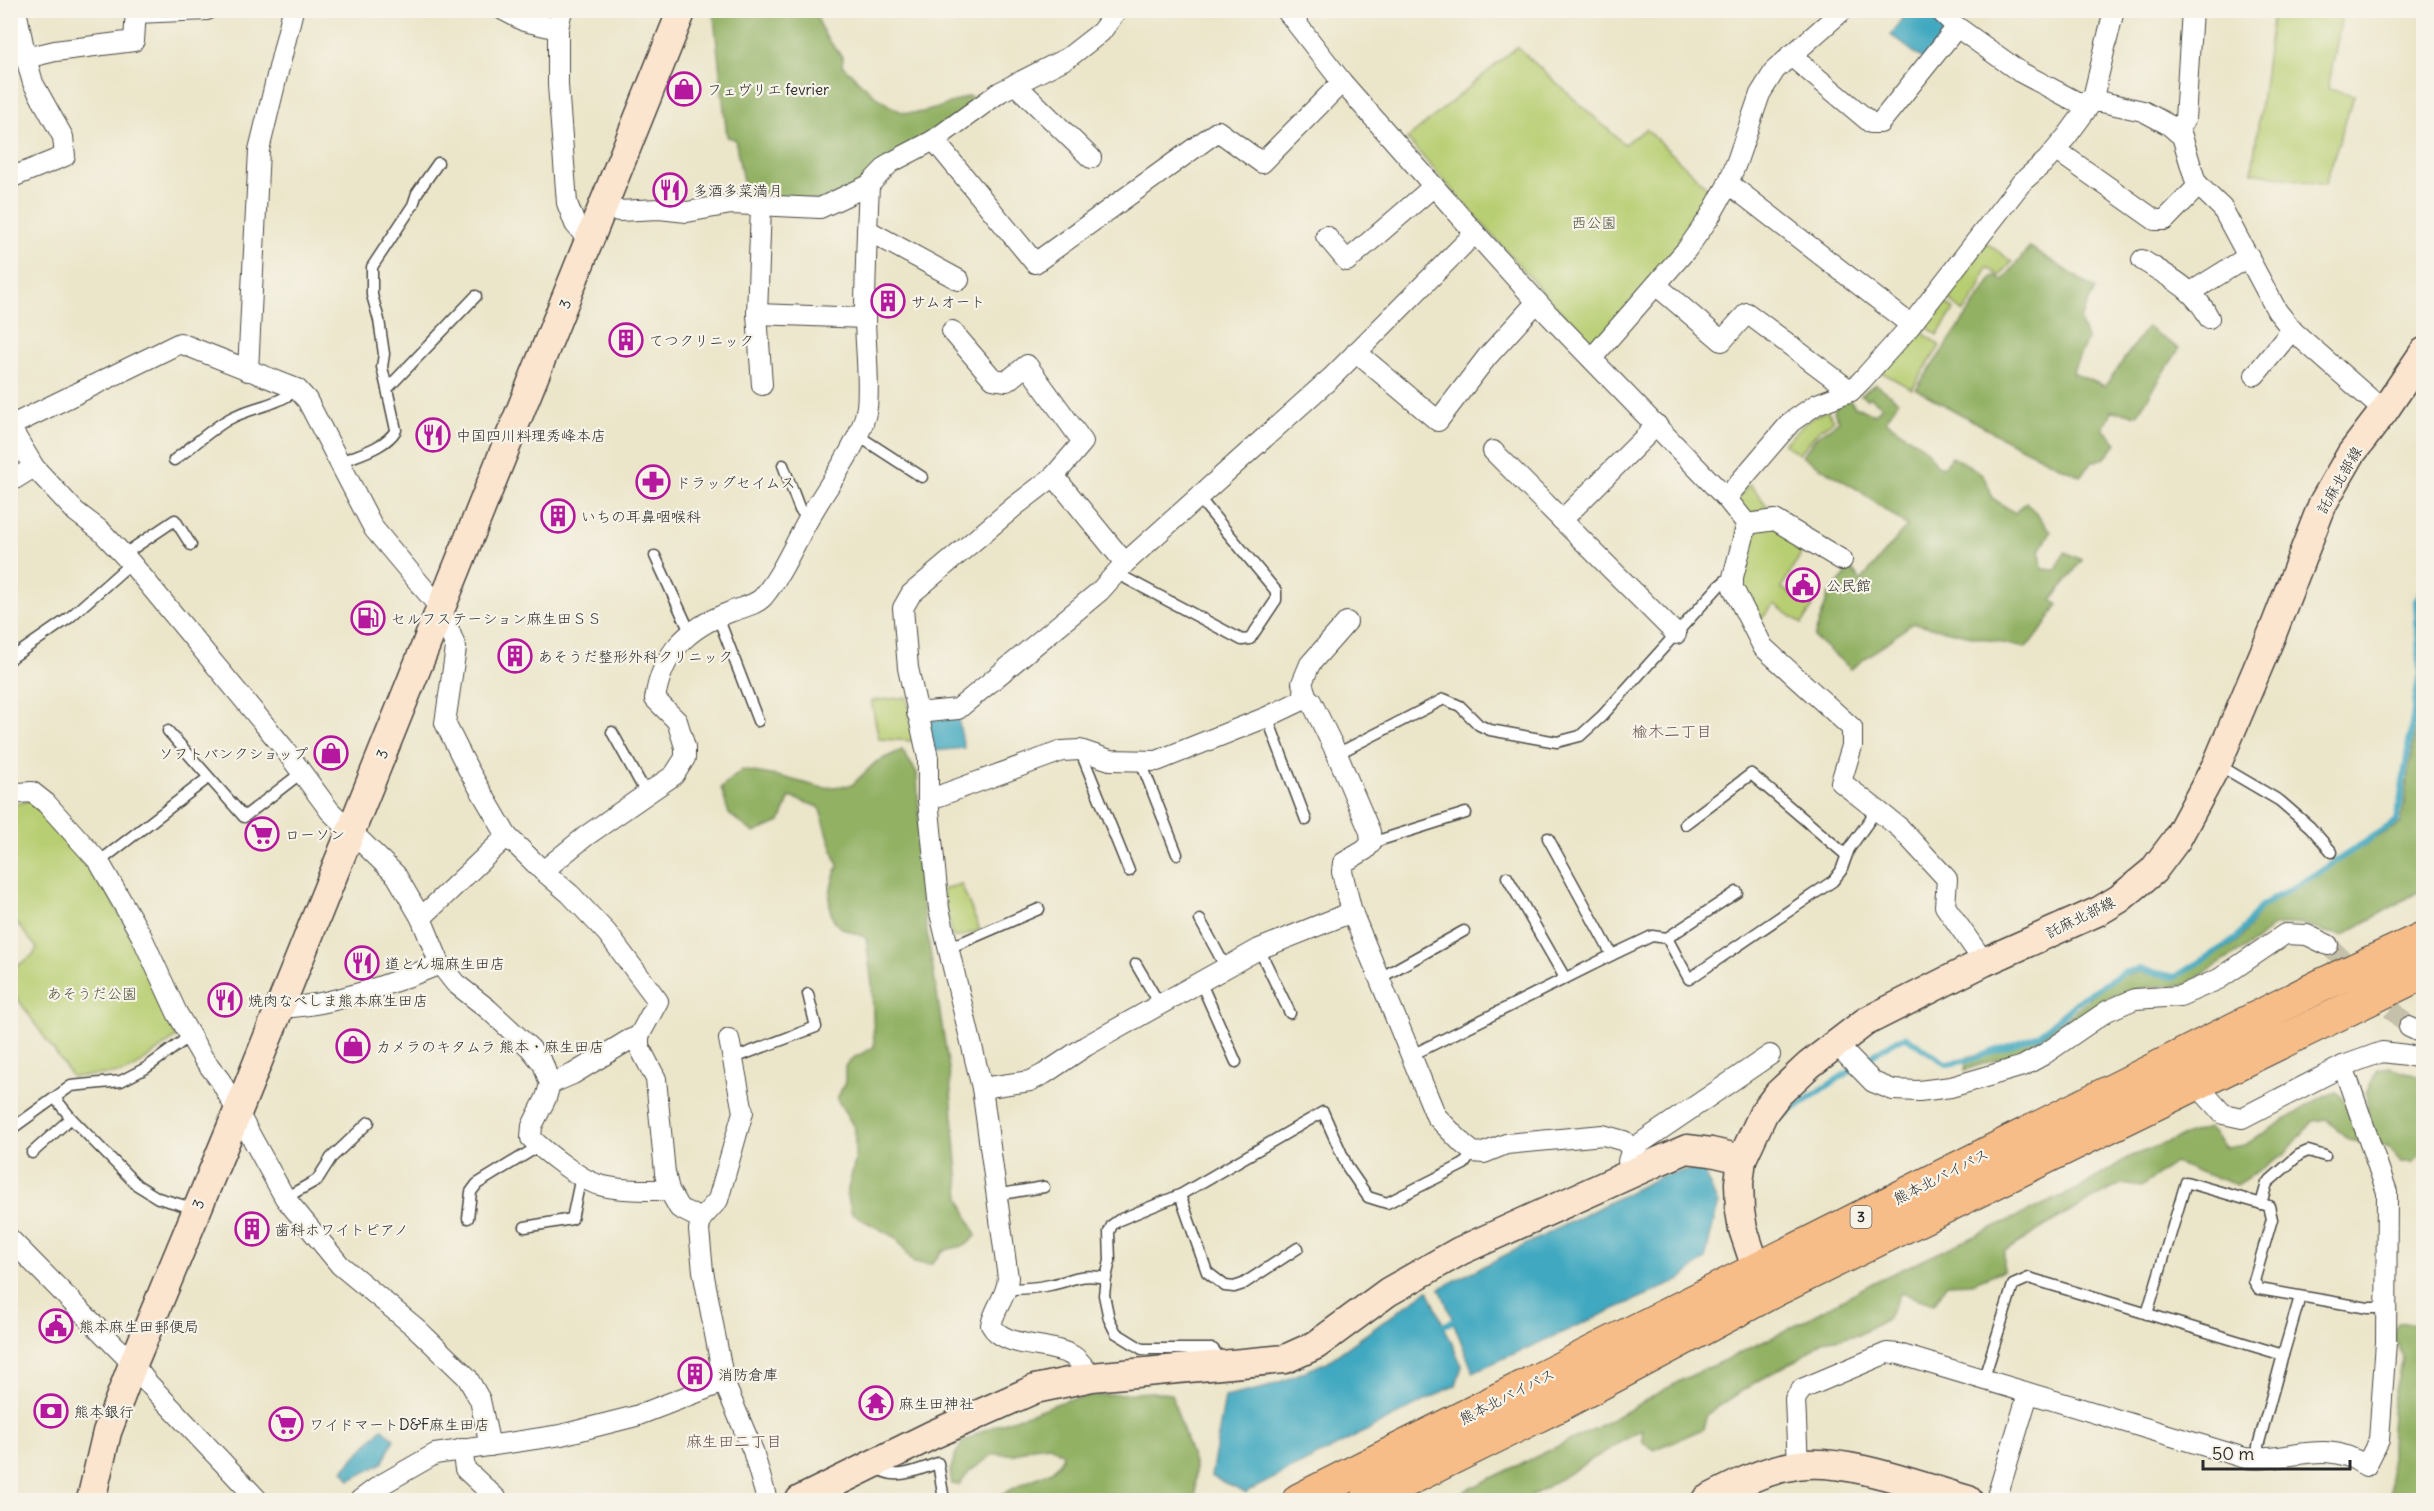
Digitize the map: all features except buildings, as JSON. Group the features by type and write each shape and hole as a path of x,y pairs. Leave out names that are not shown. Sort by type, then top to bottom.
{"highway":[{"name":"熊本北バイパス","path":"1367,1500 1563,1403 1761,1283 2368,963 2424,938"},
{"name":"熊本北バイパス","path":"1299,1500 1761,1283 2197,1085 2384,991 2424,974"}],"street":[{"path":"10,178 65,156 63,137 33,82 16,10"},
{"path":"26,58 55,51 134,41 136,12 207,10"},
{"path":"248,371 259,150 293,10"},
{"path":"503,10 524,21 560,20 558,85 567,202 575,224 590,242"},
{"name":"3","path":"91,1500 107,1432 133,1364 238,1111 682,10"},
{"path":"604,208 619,211 659,209 687,212 730,204 820,208 869,185 890,163 934,140 1000,92 1069,57 1101,32 1117,10"},
{"path":"1286,10 1342,82 1475,233 1537,302 1726,498 1747,524"},
{"path":"1592,358 1687,249 1709,218 1728,183 1760,94 1775,70 1843,10"},
{"path":"1940,10 1958,27 2020,72 2077,102 2092,102 2143,111 2182,136 2190,167 2199,185 2222,208 2277,311 2292,330 2384,411"},
{"path":"1726,498 1791,422 1817,404 1851,391 1911,325 2022,182 2056,150 2092,102 2114,10"},
{"path":"2177,132 2185,119 2192,10"},
{"path":"1790,55 1871,123 1880,123 1958,27"},
{"path":"934,140 1035,263 1218,131 1262,163 1342,82"},
{"path":"1015,84 1091,158"},
{"path":"2056,150 2155,220 2165,220 2199,185"},
{"path":"1728,183 1911,325"},
{"path":"543,871 586,836 674,775 685,758 685,747 677,721 655,699 658,681 675,647 690,632 718,616 760,600 798,540 857,435 867,407 868,350 865,318 869,185"},
{"path":"1326,236 1347,261 1434,186"},
{"path":"761,207 758,314 762,385"},
{"path":"867,230 959,280"},
{"path":"917,713 958,709 1100,591 1120,568 1356,352 1475,233"},
{"path":"2191,292 2249,256"},
{"path":"2142,260 2191,292 2203,305 2209,318"},
{"path":"1656,285 1722,341 1747,313 1851,391"},
{"path":"1356,352 1438,421 1487,357 1537,302"},
{"path":"758,314 865,318"},
{"path":"2256,375 2292,330"},
{"path":"952,331 993,379 1007,381 1027,364 1083,442 1054,476 911,594 903,608 908,668 928,758 928,800 939,909 982,1088 1007,1289 994,1311 991,1325 996,1334 1008,1340 1048,1347 1074,1356 1092,1377"},
{"path":"669,1190 626,1189 596,1184 581,1176 531,1138 532,1126 546,1098 550,1084 543,1064 530,1048 488,1009 455,983 440,964 421,918 396,875 330,811 283,747 127,559 100,531 76,512 34,467 10,426 180,343 297,389 307,400 374,529 441,609 456,648 445,723 468,769 507,836 570,894 607,933 658,1001 639,1036 639,1046 656,1079 665,1173 669,1190 679,1208 701,1219"},
{"name":"託麻北部線","path":"1761,1283 1740,1211 1739,1183 1742,1159 1764,1112 1778,1094 1865,1022 1984,962 2099,911 2139,885 2153,872 2177,839 2217,764 2272,634 2323,503 2351,454 2384,411 2424,352"},
{"path":"1562,520 1657,425"},
{"path":"1493,451 1676,634"},
{"path":"10,482 34,467"},
{"path":"1054,476 1120,568"},
{"path":"1747,524 1775,520 1842,560"},
{"path":"1747,524 1733,578 1733,588 1763,647 1852,728 1852,746 1841,782 1900,828 1947,879 1946,906 1984,962"},
{"path":"1347,622 1310,664 1302,683 1306,698 1311,701 1337,754 1370,832 1371,843 1365,850 1343,862 1342,872 1352,912 1436,1116 1473,1152 1484,1153 1506,1144 1603,1135 1624,1141 1631,1161"},
{"path":"928,800 1062,751 1080,750 1110,760 1157,761 1267,717 1306,698"},
{"path":"10,797 19,793 32,792 46,803 99,862 141,935 190,1036 238,1111 252,1142 285,1198 340,1264 416,1328 467,1377 480,1400 490,1446"},
{"path":"421,918 507,836"},
{"path":"982,1088 1030,1082 1086,1046 1259,949 1352,912"},
{"path":"2368,963 2424,929"},
{"path":"1836,1044 1874,1083 1893,1090 1919,1091 1951,1087 2023,1066 2107,1011 2135,999 2180,996 2219,979 2285,934 2307,935 2328,945"},
{"path":"280,1007 299,1008 336,999 410,976 440,964"},
{"path":"550,1084 573,1074 639,1036"},
{"path":"732,1048 743,1112 718,1200 701,1219 699,1230 703,1271 724,1382 753,1451 767,1500"},
{"path":"2197,1085 2223,1114 2242,1118 2343,1066 2382,1053 2424,1059"},
{"path":"800,1500 1035,1389 1092,1377 1285,1359 1316,1345 1388,1292 1460,1251 1631,1161 1770,1055"},
{"path":"1798,1465 1795,1399 1802,1389 1887,1353 1899,1354 2245,1458 2259,1459 2325,1450 2351,1456 2366,1466 2379,1440 2387,1308 2387,1192 2343,1066"},
{"path":"1631,1161 1687,1149 1742,1159"},
{"path":"10,1239 133,1364 146,1381 258,1500"},
{"path":"360,1500 379,1486 435,1454 561,1435 636,1416 724,1382"},
{"path":"1996,1500 2028,1394"},
{"path":"462,1449 465,1469 482,1488 498,1500"},
{"path":"1706,1500 1761,1474 1798,1465 1840,1465 1968,1500"}],"lane":[{"path":"340,462 386,442 396,430 382,367 384,354 379,320 372,295 372,267 438,163"},
{"path":"387,389 476,296"},
{"path":"174,460 216,426 234,416 289,396 297,389"},
{"path":"857,435 922,477"},
{"path":"783,465 800,510 809,518"},
{"path":"1120,568 1242,640 1250,639 1276,600 1276,591 1199,498"},
{"path":"10,659 69,618 127,559 176,520 191,545"},
{"path":"655,556 690,632"},
{"path":"1337,754 1444,699 1460,706 1479,725 1490,730 1557,742 1580,736 1592,727 1719,585 1733,578"},
{"path":"718,616 758,721"},
{"path":"1267,717 1306,820"},
{"path":"168,731 244,817 301,773"},
{"path":"612,732 646,793"},
{"path":"1080,750 1129,871"},
{"path":"1141,762 1177,854"},
{"path":"2217,764 2280,801 2310,827 2332,852"},
{"path":"1685,824 1751,774 1846,855"},
{"path":"99,862 208,778"},
{"path":"1667,938 1689,979 1833,880 1841,871 1846,855 1876,811"},
{"path":"1371,843 1466,813"},
{"path":"1548,838 1612,955"},
{"path":"1507,878 1565,978"},
{"path":"1410,1056 1652,936 1667,938 1737,892"},
{"path":"949,948 1039,909"},
{"path":"1200,920 1226,968"},
{"path":"1380,978 1464,932"},
{"path":"1259,949 1290,1013"},
{"path":"1136,964 1160,1005"},
{"path":"1200,981 1236,1062"},
{"path":"732,1048 816,1027 808,994"},
{"path":"10,1130 71,1086 121,1081 146,1068 190,1036"},
{"path":"55,1098 71,1118 137,1185 158,1197 196,1209"},
{"path":"1225,1365 1213,1349 1142,1349 1116,1333 1109,1318 1104,1295 1110,1261 1109,1232 1112,1225 1119,1220 1180,1196 1323,1112 1348,1168 1368,1197 1387,1203 1464,1164 1473,1152"},
{"path":"32,1153 71,1118"},
{"path":"285,1198 316,1180 331,1158 369,1122"},
{"path":"468,1218 471,1192 477,1184 539,1146"},
{"path":"2261,1204 2267,1183 2299,1155 2308,1151 2325,1156"},
{"path":"525,1227 572,1219 581,1176"},
{"path":"2147,1314 2186,1182 2269,1206 2272,1219 2254,1281 2259,1289 2368,1308 2387,1308"},
{"path":"995,1195 1044,1187"},
{"path":"1180,1196 1207,1272 1225,1286 1234,1287 1243,1284 1298,1248"},
{"path":"1007,1289 1050,1285 1084,1275 1106,1278"},
{"path":"1983,1381 2013,1285 2029,1278 2283,1355"},
{"path":"2259,1459 2258,1446 2300,1297"},
{"path":"873,1464 881,1471 903,1475 938,1463 944,1500"}],"green space":[{"path":"717,11 814,11 826,37 843,58 842,65 883,102 902,112 910,113 932,110 969,96 974,99 974,104 866,181 826,201 746,197 735,139 727,137 714,17"},
{"path":"2273,11 2343,11 2328,89 2354,95 2325,185 2252,172"},
{"name":"西公園","path":"1517,47 1624,144 1646,129 1717,197 1597,346 1589,344 1407,139"},
{"path":"1986,242 2012,262 2000,276 1987,267 1978,292 1964,312 1944,296"},
{"path":"2030,247 2095,289 2080,320 2087,339 2072,373 2105,386 2147,327 2179,349 2137,415 2112,411 2103,429 2117,443 2105,458 2092,462 2080,476 2010,442 1916,389 1994,276 2003,280"},
{"path":"1941,299 1954,310 1937,335 1922,323"},
{"path":"1917,328 1940,346 1912,389 1881,372"},
{"path":"1875,384 1898,401 1886,421 1926,449 1937,465 1943,467 1952,457 1973,468 1987,482 1992,498 2015,513 2026,502 2051,531 2040,551 2042,569 2056,570 2065,552 2082,560 2052,600 2058,605 2039,634 2025,648 1913,623 1851,669 1814,637 1829,594 1851,569 1861,581 1907,526 1857,489 1802,456 1817,436 1839,421 1834,412 1838,400 1847,396 1855,407 1875,414 1882,406 1870,397 1867,399 1861,395"},
{"path":"1827,410 1834,420 1819,430 1799,454 1784,444 1806,422"},
{"path":"1750,484 1774,515 1808,542 1781,588 1813,606 1802,624 1774,604 1758,623 1738,579 1738,498"},
{"path":"2423,677 2423,889 2343,935 2325,932 2299,923 2273,926 2256,941 2186,985 2145,988 2110,997 2040,1045 1965,1070 1967,1057 2039,1038 2079,1008 2109,979 2139,972 2175,977 2239,941 2262,908 2401,823"},
{"path":"907,697 914,741 879,739 871,701"},
{"path":"902,750 917,773 923,907 949,1069 960,1198 976,1236 966,1245 942,1251 932,1264 914,1263 896,1238 852,1214 847,1193 855,1161 855,1129 837,1099 845,1082 845,1066 853,1058 874,1047 872,985 866,938 839,926 831,913 831,888 838,866 819,807 790,797 780,822 754,833 729,814 721,788 742,770 782,777 823,788 852,785 876,762"},
{"name":"あそうだ公園","path":"30,800 95,868 179,1026 176,1037 134,1068 122,1073 72,1077 11,989 10,971 33,955 37,948 10,915 11,806"},
{"path":"961,884 980,930 960,937 952,937 942,890"},
{"path":"2391,1067 2423,1078 2423,1151 2414,1162 2401,1162 2388,1147 2349,1140 2326,1119 2313,1121 2284,1155 2237,1185 2174,1163 2141,1187 2121,1184 2055,1220 2004,1252 2004,1270 1972,1283 1947,1284 1934,1304 1901,1293 1887,1319 1858,1335 1823,1341 1798,1359 1757,1381 1707,1414 1703,1429 1654,1450 1643,1443 1642,1429 1525,1500 1446,1500 1598,1427 1680,1381 1782,1333 1874,1282 2082,1187 2129,1157 2208,1127 2226,1148 2245,1145 2320,1098 2337,1092 2355,1113 2368,1109 2366,1093 2378,1069"},
{"path":"2398,1322 2423,1326 2423,1500 2391,1500 2390,1445 2393,1400 2402,1358 2394,1332"},
{"path":"1151,1392 1171,1394 1195,1467 1196,1500 992,1500 1054,1469 1063,1454 1050,1445 1032,1447 1015,1454 994,1454 969,1472 959,1485 952,1484 950,1472 955,1455 963,1442 984,1430 1067,1400"}],"water":[{"path":"1908,11 1931,11 1945,22 1945,31 1924,60 1891,35"},
{"path":"958,718 964,748 934,751 926,719"},
{"path":"1702,1168 1718,1204 1705,1259 1680,1280 1473,1372 1440,1288 1663,1175"},
{"path":"1428,1290 1462,1366 1456,1385 1245,1493 1211,1476 1225,1397 1268,1387 1327,1362"},
{"path":"382,1428 394,1439 383,1463 350,1480 343,1470"}],"waterway":[{"path":"1771,1124 1894,1041 1906,1037 1947,1064 1969,1060 2039,1035 2082,998 2123,973 2139,969 2175,977 2236,939 2261,906 2318,873 2397,821 2420,672 2416,601 2424,586"},
{"path":"1697,1176 1715,1162"},
{"path":"1437,1328 1458,1319"}],"tunnel":[{"path":"2328,945 2409,1027"}],"place":[{"name":"フェヴリエ fevrier","path":"684,89"},
{"name":"多酒多菜満月","path":"670,190"},
{"name":"サムオート","path":"888,301"},
{"name":"てつクリニック","path":"626,340"},
{"name":"中国四川料理秀峰本店","path":"433,435"},
{"name":"ドラッグセイムス","path":"653,482"},
{"name":"いちの耳鼻咽喉科","path":"558,516"},
{"name":"公民館","path":"1803,585"},
{"name":"セルフステーション麻生田ＳＳ","path":"368,618"},
{"name":"あそうだ整形外科クリニック","path":"515,656"},
{"name":"ソフトバンクショップ","path":"331,753"},
{"name":"ローソン","path":"262,834"},
{"name":"道とん堀麻生田店","path":"362,963"},
{"name":"焼肉なべしま熊本麻生田店","path":"225,1000"},
{"name":"カメラのキタムラ 熊本・麻生田店","path":"353,1046"},
{"name":"歯科ホワイトピアノ","path":"252,1229"},
{"name":"熊本麻生田郵便局","path":"56,1326"},
{"name":"消防倉庫","path":"695,1374"},
{"name":"麻生田神社","path":"876,1403"},
{"name":"熊本銀行","path":"51,1411"},
{"name":"ワイドマートD&F麻生田店","path":"286,1424"}],"district":[{"name":"楡木二丁目","path":"1672,731"},
{"name":"麻生田二丁目","path":"734,1441"}]}
